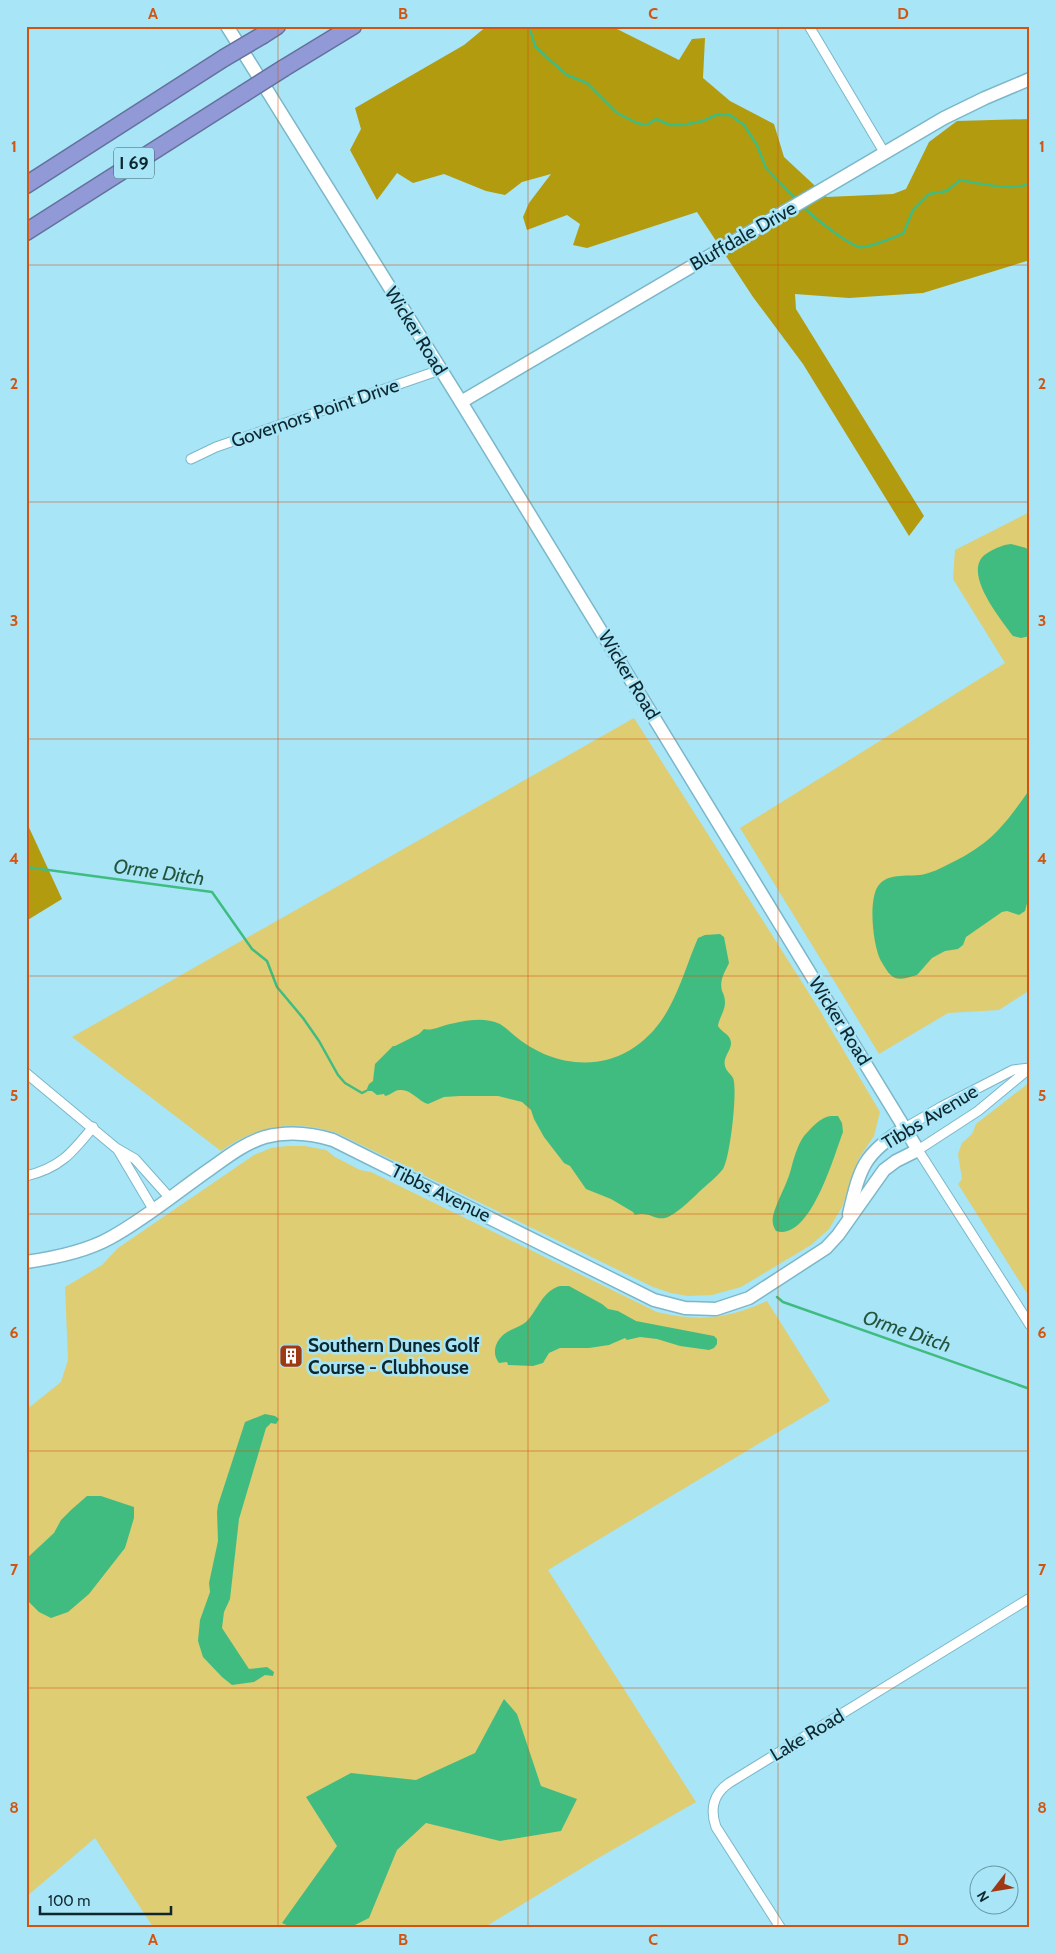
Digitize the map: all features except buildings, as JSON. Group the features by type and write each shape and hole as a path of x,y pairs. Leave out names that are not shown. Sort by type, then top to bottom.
{"highway":[{"name":"I 69","path":"26,232 353,26"},
{"name":"I 69","path":"26,185 224,58 270,31"}],"street":[{"name":"Wicker Road","path":"227,26 461,402 918,1150 1030,1325"},
{"path":"809,26 884,152"},
{"name":"Bluffdale Drive","path":"461,402 838,181 884,152 944,118 1030,79"},
{"name":"Governors Point Drive","path":"191,459 216,446 440,370"},
{"name":"Tibbs Avenue","path":"848,1221 860,1171 866,1160 886,1140 941,1106 1012,1070 1030,1068"},
{"name":"Tibbs Avenue","path":"26,1262 71,1253 109,1239 250,1143 280,1134 298,1133 317,1135 333,1140 654,1300 685,1308 716,1309 749,1298 826,1248 848,1221 884,1170 978,1111 1030,1068"},
{"path":"26,1073 116,1148 135,1159 169,1197"},
{"path":"26,1176 50,1169 70,1155 93,1127"},
{"path":"116,1148 153,1209"},
{"name":"Lake Road","path":"780,1927 716,1827 713,1819 713,1806 720,1791 729,1783 1030,1598"}],"shaded area":[{"path":"487,26 616,26 617,29 679,60 692,39 705,38 703,78 730,101 774,124 784,157 827,197 893,194 906,189 929,142 957,121 1030,119 1030,260 923,293 849,298 795,294 796,309 924,516 909,536 803,364 753,297 697,212 587,248 573,245 580,224 567,215 527,230 523,217 529,203 551,174 522,182 505,195 486,191 444,174 413,183 397,173 377,200 350,150 361,129 355,108 464,45"},
{"path":"1030,512 1030,990 999,1010 948,1013 879,1054 740,828 1005,663 953,579 955,550"},
{"path":"1011,544 1026,548 1030,552 1030,636 1021,638 1013,636 999,618 984,593 978,569 981,559 989,552"},
{"path":"634,718 819,1009 880,1112 874,1136 859,1158 842,1207 829,1229 811,1245 741,1287 712,1295 688,1296 653,1287 337,1133 306,1126 277,1127 249,1135 221,1151 72,1037"},
{"path":"1030,789 1030,892 1025,911 1019,915 1007,911 1002,912 966,937 963,945 958,949 945,951 932,958 917,975 899,979 891,976 878,954 874,935 872,912 878,886 888,878 932,872 967,855 997,831"},
{"path":"26,821 62,899 26,921"},
{"path":"720,934 724,937 729,963 722,980 721,987 725,1003 718,1026 731,1041 725,1058 725,1066 733,1078 735,1095 731,1139 723,1169 669,1217 658,1218 644,1214 635,1215 611,1199 586,1189 570,1166 564,1163 544,1137 531,1110 522,1102 498,1096 460,1096 444,1097 428,1104 404,1090 385,1096 384,1094 377,1095 372,1091 366,1091 369,1084 373,1081 375,1064 393,1046 419,1034 424,1029 466,1021 487,1020 500,1024 532,1048 563,1060 599,1061 616,1057 646,1038 658,1025 673,1000 698,938 705,935"},
{"path":"1030,1082 1030,1298 958,1184 962,1179 958,1154 962,1143 972,1134 976,1124"},
{"path":"838,1116 842,1123 843,1132 819,1195 800,1224 788,1231 776,1231 773,1224 773,1216 799,1144 816,1123 823,1118"},
{"path":"305,1146 326,1150 360,1170 371,1172 657,1312 687,1317 713,1317 739,1312 767,1301 830,1401 548,1570 696,1802 600,1857 485,1927 153,1927 95,1838 26,1897 26,1410 61,1382 68,1360 65,1287 102,1265 118,1248 254,1155 271,1148"},
{"path":"560,1286 569,1286 608,1309 618,1311 636,1321 714,1336 717,1339 717,1344 709,1350 680,1346 657,1339 640,1337 627,1340 625,1338 609,1345 589,1348 560,1348 549,1353 543,1363 533,1366 508,1365 507,1362 499,1363 496,1359 495,1350 501,1337 526,1322 544,1296"},
{"path":"265,1414 279,1419 276,1424 271,1423 266,1428 239,1519 230,1599 224,1612 222,1628 249,1669 267,1667 274,1672 273,1676 265,1675 254,1682 232,1685 203,1657 198,1641 200,1620 210,1592 209,1583 218,1541 218,1505 245,1422"},
{"path":"87,1496 101,1496 134,1507 134,1518 125,1548 89,1594 68,1612 51,1618 39,1612 26,1599 26,1559 54,1533 61,1520"},
{"path":"504,1699 517,1714 541,1786 577,1799 561,1831 500,1841 426,1823 397,1850 369,1918 351,1927 291,1927 282,1923 337,1846 306,1797 351,1773 416,1780 475,1753"}],"waterway":[{"path":"529,26 535,46 552,62 567,75 587,83 617,113 637,123 647,125 656,119 670,125 683,125 703,121 716,115 730,115 744,125 757,145 766,168 797,200"},
{"path":"802,206 838,235 853,245 863,247 903,234 913,210 929,194 947,191 960,180 1006,187 1023,186 1030,183"},
{"name":"Orme Ditch","path":"26,867 212,892 252,949 267,961 277,987 319,1041 338,1075 345,1083 362,1093 366,1091"},
{"name":"Orme Ditch","path":"777,1297 783,1302 1030,1389"}],"place":[{"name":"Southern Dunes Golf Course - Clubhouse","path":"291,1356"}]}
